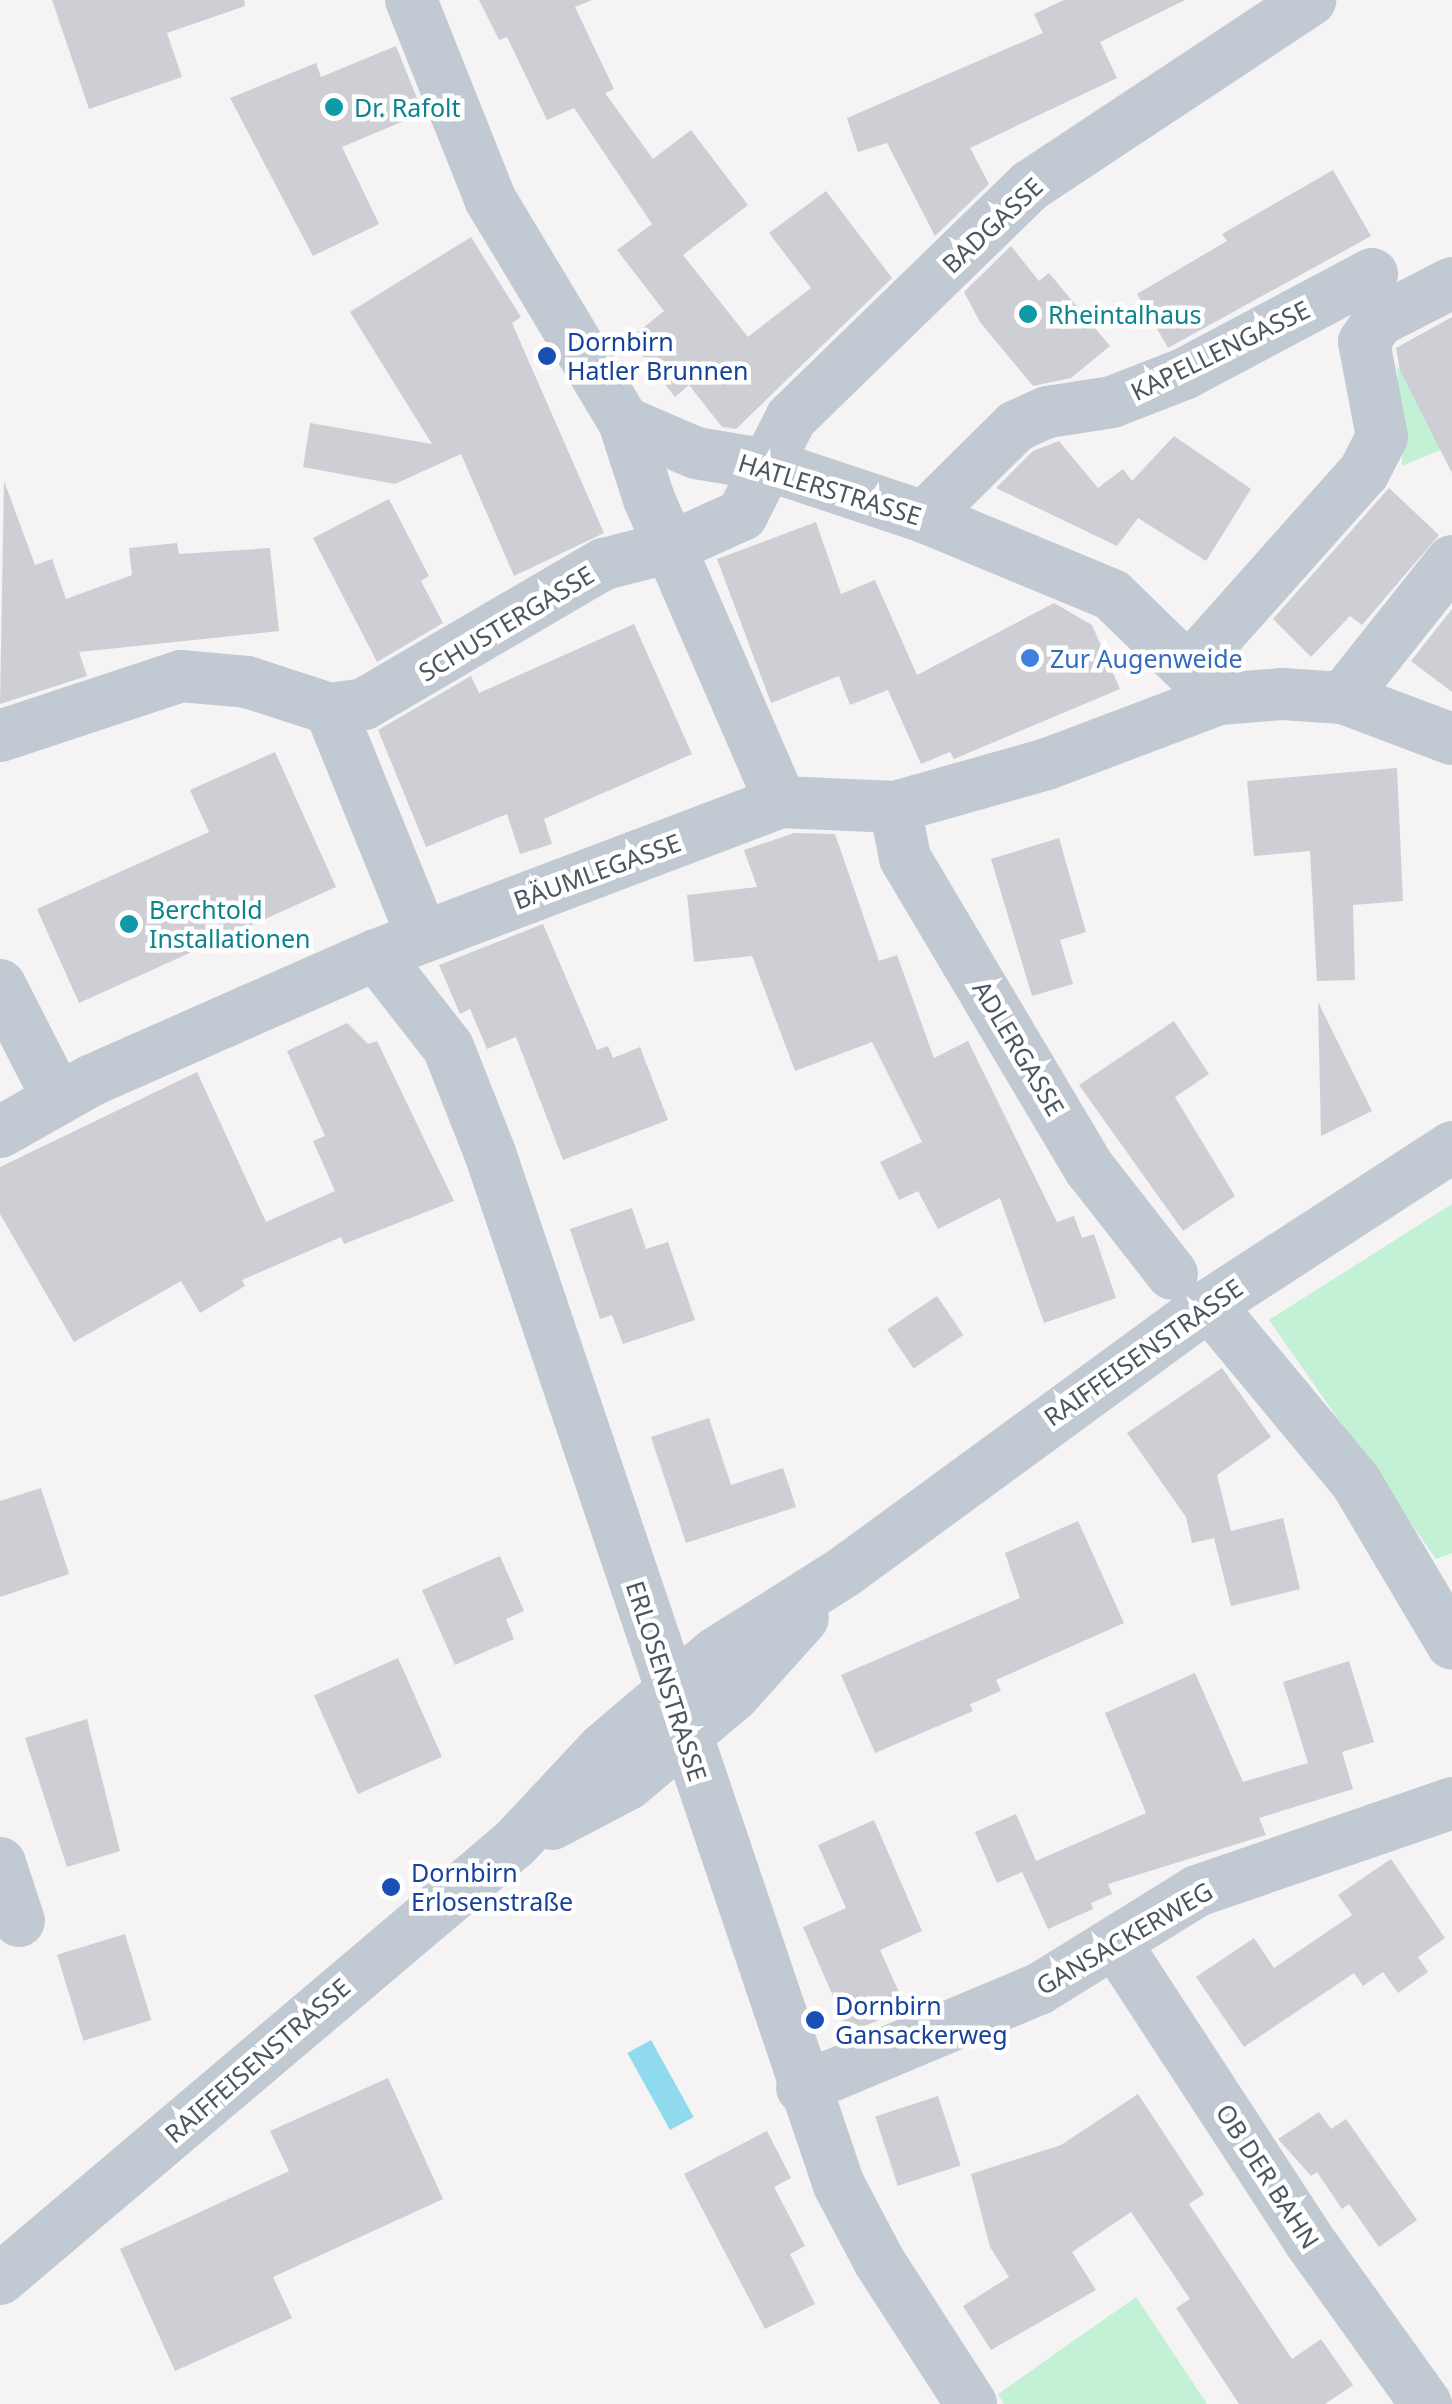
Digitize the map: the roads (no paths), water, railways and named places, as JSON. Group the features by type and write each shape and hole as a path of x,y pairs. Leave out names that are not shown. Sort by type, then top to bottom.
{"street":[{"path":"411,0 490,198 624,422 672,547 782,802"},
{"name":"BADGASSE","path":"768,465 791,418 1031,185 1296,4"},
{"name":"KAPELLENGASSE","path":"924,517 1016,426 1048,412 1112,402 1184,374 1372,274"},
{"path":"1452,283 1378,322 1364,342 1382,437 1364,472 1205,683 1343,698 1452,739"},
{"name":"HATLERSTRASSE","path":"624,422 696,453 768,465 924,517 1112,594 1205,683"},
{"name":"SCHUSTERGASSE","path":"330,709 364,704 398,688 604,564 672,547 742,515 768,465"},
{"path":"1343,698 1452,561"},
{"path":"0,736 181,676 247,682 330,709 399,945"},
{"name":"BÄUMLEGASSE","path":"0,1132 58,1099 399,945 782,802 895,807 1046,764 1205,683"},
{"name":"ADLERGASSE","path":"895,807 906,858 1090,1168 1356,1482 1452,1644"},
{"name":"ERLOSENSTRASSE","path":"399,945 448,1048 490,1153 802,2088 838,2185 878,2261 971,2404"},
{"path":"0,985 58,1099"},
{"name":"RAIFFEISENSTRASSE","path":"0,2279 514,1843 628,1784 679,1713 734,1696 844,1572 1190,1289 1452,1148"},
{"name":"GANSACKERWEG","path":"802,2088 1039,1989 1196,1892 1452,1803"},
{"path":"0,1864 19,1921"},
{"name":"OB DER BAHN","path":"1116,1944 1308,2239 1426,2404"}],"water":[{"path":"651,2040 694,2117 670,2130 627,2053"}],"place":[{"name":"Dr. Rafolt","path":"334,107"},
{"name":"Rheintalhaus","path":"1028,314"},
{"name":"Dornbirn Hatler Brunnen","path":"547,356"},
{"name":"Zur Augenweide","path":"1030,658"},
{"name":"Berchtold Installationen","path":"129,924"},
{"name":"Dornbirn Erlosenstraße","path":"391,1887"},
{"name":"Dornbirn Gansackerweg","path":"815,2020"}]}
